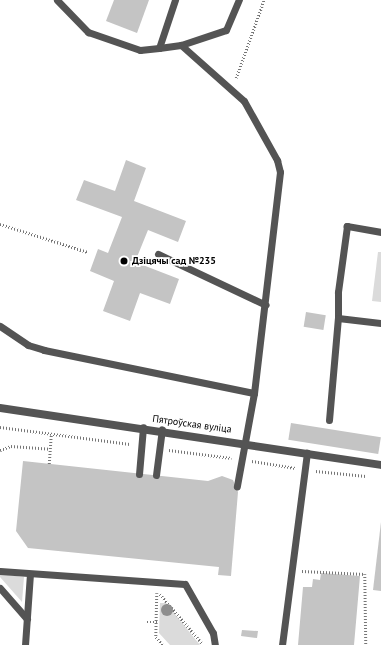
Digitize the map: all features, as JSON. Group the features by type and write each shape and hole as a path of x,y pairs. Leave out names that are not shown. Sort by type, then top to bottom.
{"street":[{"name":"Пятроўская вуліца","path":"0,408 162,429 381,465"}],"lane":[{"path":"57,0 88,32 140,50 181,45 226,30 239,0"},
{"path":"159,48 175,0"},
{"path":"181,45 231,90 251,112 277,160 280,172 266,305 254,393 237,486"},
{"path":"329,420 347,226 381,232"},
{"path":"158,254 266,305"},
{"path":"338,318 381,323"},
{"path":"0,326 28,345 44,350 254,393"},
{"path":"139,474 143,427"},
{"path":"156,475 162,429"},
{"path":"282,645 307,453"},
{"path":"0,571 186,584 213,633 215,645"},
{"path":"25,645 30,574"},
{"path":"0,589 27,619"}],"path":[{"path":"231,90 264,0"},
{"path":"0,224 88,252"},
{"path":"49,464 51,434"},
{"path":"0,450 11,446 50,449"},
{"path":"304,469 373,477"},
{"path":"300,571 365,574 366,645"},
{"path":"163,645 156,637 157,590 204,645"},
{"path":"147,622 157,622"}],"shaded area":[{"path":"378,252 381,252 381,302 372,301"},
{"path":"0,574 24,577 22,602 0,577"},
{"path":"160,603 166,603 200,645 170,645 159,633"}],"building":[{"path":"114,0 149,0 137,33 106,21"},
{"path":"126,160 146,168 134,201 186,221 178,242 148,230 135,262 179,279 170,304 140,293 130,321 103,311 114,281 90,271 98,249 108,253 122,217 76,200 84,180 115,191"},
{"path":"306,312 326,315 323,330 304,327"},
{"path":"291,423 381,437 378,454 288,440"},
{"path":"23,461 208,481 222,476 233,480 238,492 231,576 218,575 219,567 28,548 16,531"},
{"path":"381,522 381,591 373,590"},
{"path":"321,573 360,576 354,645 298,645 303,587 312,587 313,579 320,580"},
{"path":"242,630 258,631 257,638 241,636"}],"place":[{"name":"Дзіцячы сад №235","path":"124,261"}]}
